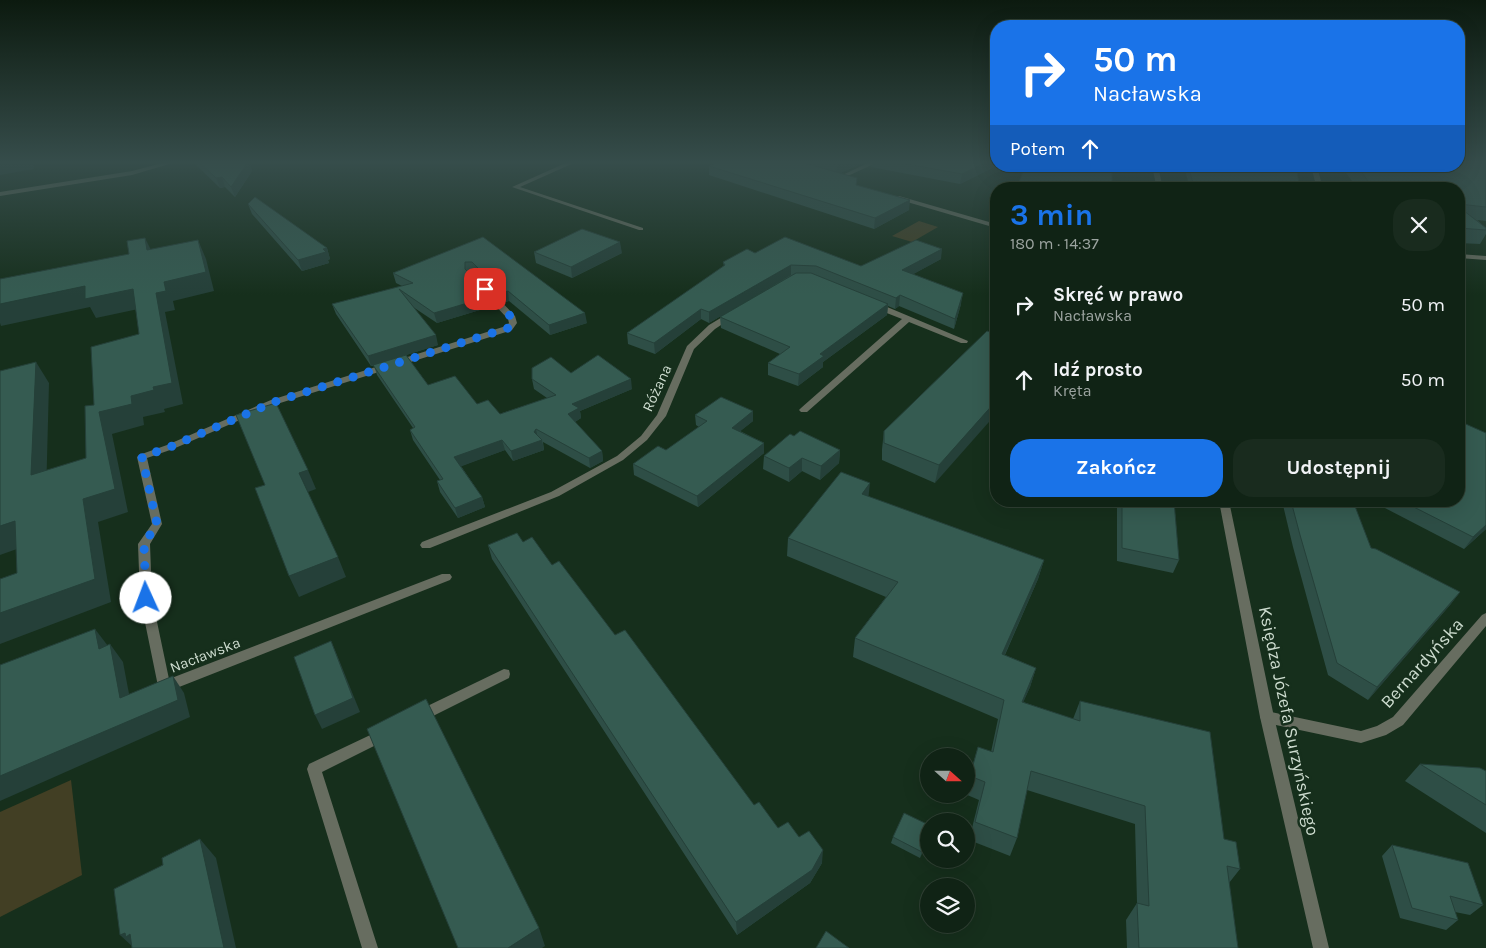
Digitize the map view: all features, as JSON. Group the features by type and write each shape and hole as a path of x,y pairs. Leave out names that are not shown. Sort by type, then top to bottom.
{"street":[{"path":"572,206 640,229"},
{"path":"928,206 990,224"},
{"path":"1465,256 1486,258"},
{"name":"Nacławska","path":"446,577 164,687 146,598 144,544 157,524 142,457 170,447 274,402 508,328 513,323 512,318 471,275"},
{"path":"864,301 964,341"},
{"name":"Różana","path":"426,545 555,494 595,474 620,458 644,438 661,416 690,348 712,327 744,308"},
{"path":"804,410 906,318"},
{"name":"Księdza Józefa Surzyńskiego","path":"1225,507 1267,717 1320,948"},
{"name":"Bernardyńska","path":"1267,717 1361,737 1381,731 1398,720 1486,618"},
{"path":"410,721 504,674"},
{"path":"370,948 314,769 392,730"}],"shaded area":[{"path":"919,221 938,227 912,242 892,236"},
{"path":"71,780 82,875 0,917 0,812"}],"building":[{"path":"250,206 268,206 327,248 323,249 326,252 298,260"},
{"path":"837,206 898,206 875,218"},
{"path":"1465,212 1486,228 1486,230 1465,228"},
{"path":"582,229 620,242 571,267 534,252"},
{"path":"483,237 585,313 549,325 508,291 503,293 472,262 465,262 465,269 491,296 434,313 399,289 436,335 368,356 332,304 413,283 393,273"},
{"path":"785,237 861,266 916,240 942,249 902,270 963,293 955,319 900,295 896,298 816,266 791,265 709,312 701,309 654,343 627,333 725,265 723,262 747,249 755,253"},
{"path":"145,238 147,250 198,240 206,272 164,282 166,291 156,293 172,383 153,387 154,390 131,396 132,404 99,412 115,489 83,499 95,579 0,613 0,579 17,573 15,521 0,526 0,371 36,362 31,475 86,458 85,406 94,405 91,347 139,334 133,289 85,299 85,286 0,304 0,279 129,254 127,241"},
{"path":"796,273 811,273 888,304 820,354 824,356 799,374 768,363 790,347 720,317"},
{"path":"987,331 990,332 990,408 939,465 884,443 884,431"},
{"path":"406,355 428,385 455,376 477,404 488,400 500,414 556,395 532,379 532,368 551,357 571,373 598,355 631,379 572,404 579,408 568,414 602,451 589,458 536,429 534,432 542,440 511,451 502,440 454,457 482,497 455,508 437,481 443,479 410,430 415,427 373,365"},
{"path":"721,397 753,411 732,428 764,443 697,496 633,464 658,446 666,450 707,421 695,415"},
{"path":"276,403 308,470 299,473 338,557 289,576 255,488 265,485 236,415"},
{"path":"1465,424 1486,433 1486,525 1473,537 1414,507 1465,507"},
{"path":"800,431 840,450 821,466 802,458 789,468 764,456 790,434 794,436"},
{"path":"841,472 870,483 862,494 1044,560 1002,654 1036,668 1022,702 1080,721 1080,701 1210,732 1224,839 1236,842 1240,869 1227,866 1238,948 1139,948 1137,903 1149,906 1145,806 1031,771 1017,838 975,822 985,782 975,778 975,758 978,747 993,752 1004,700 855,638 898,582 788,538"},
{"path":"1122,507 1175,507 1179,560 1122,548"},
{"path":"1293,507 1355,507 1371,548 1460,592 1377,687 1337,663"},
{"path":"517,533 523,542 532,537 552,565 559,561 615,635 625,630 754,805 759,802 778,828 788,822 799,837 809,831 823,850 812,870 736,922 488,545"},
{"path":"95,629 99,649 110,644 120,698 173,676 178,700 0,776 0,665"},
{"path":"331,641 353,698 315,715 294,657"},
{"path":"426,699 539,928 508,948 458,948 367,729"},
{"path":"1420,764 1480,768 1486,771 1486,805"},
{"path":"904,813 920,821 920,851 893,837"},
{"path":"200,839 224,948 132,948 130,934 126,937 125,933 120,935 114,889 163,865 162,858"},
{"path":"1392,845 1468,863 1483,905 1450,896 1458,920 1412,908"},
{"path":"826,931 849,948 816,948"}],"route":[{"path":"146,598 144,544 157,524 142,457 170,447 274,402 508,328 513,323 512,318 485,289"}]}
